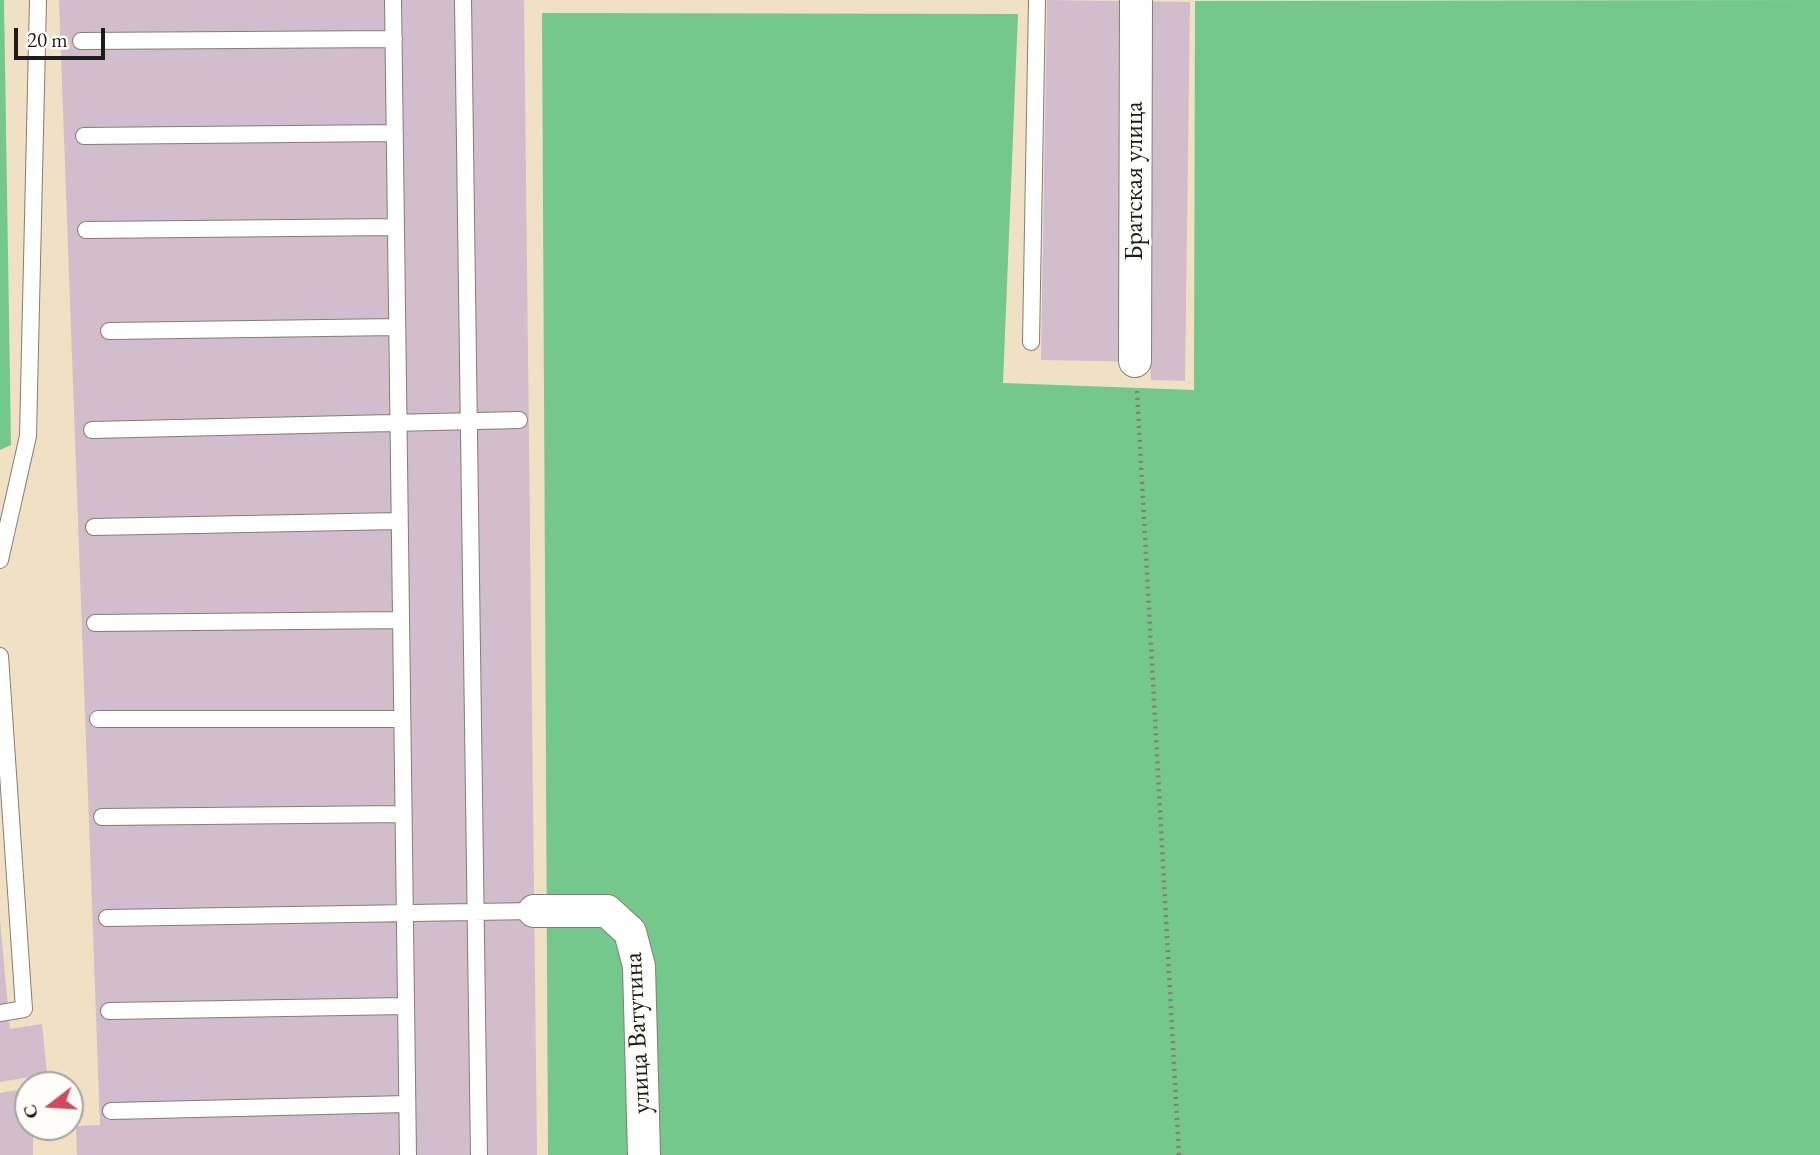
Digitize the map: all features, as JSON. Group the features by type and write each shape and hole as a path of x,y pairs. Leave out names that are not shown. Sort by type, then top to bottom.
{"street":[{"name":"Братская улица","path":"1135,362 1136,0"},
{"name":"улица Ватутина","path":"534,911 607,911 630,932 639,966 644,1155"}],"lane":[{"path":"0,560 28,436 38,0"},
{"path":"393,0 408,1155"},
{"path":"463,0 479,1155"},
{"path":"1031,342 1037,0"},
{"path":"81,41 394,39"},
{"path":"84,136 395,133"},
{"path":"86,230 396,227"},
{"path":"109,331 397,327"},
{"path":"92,430 519,420"},
{"path":"94,527 399,521"},
{"path":"95,624 400,620"},
{"path":"0,656 5,808 17,912 24,1009 0,1013"},
{"path":"98,719 401,719"},
{"path":"102,817 402,814"},
{"path":"107,918 534,911"},
{"path":"0,915 17,912"},
{"path":"109,1011 405,1006"},
{"path":"111,1111 407,1104"}],"path":[{"path":"1135,362 1179,1155"}],"shaded area":[{"path":"59,0 524,0 537,1155 77,1155 77,1141 84,1141 84,1126 100,1125"},
{"path":"1047,0 1190,2 1185,381 1151,380 1150,362 1041,360"},
{"path":"0,920 10,1029 42,1024 47,1071 14,1071 14,1080 0,1082"},
{"path":"14,1090 14,1141 33,1141 33,1155 0,1155 0,1093"}],"green space":[{"path":"0,0 4,0 11,445 0,450"},
{"path":"1820,0 1820,1155 548,1155 542,13 1018,14 1003,383 1194,390 1195,1"}]}
